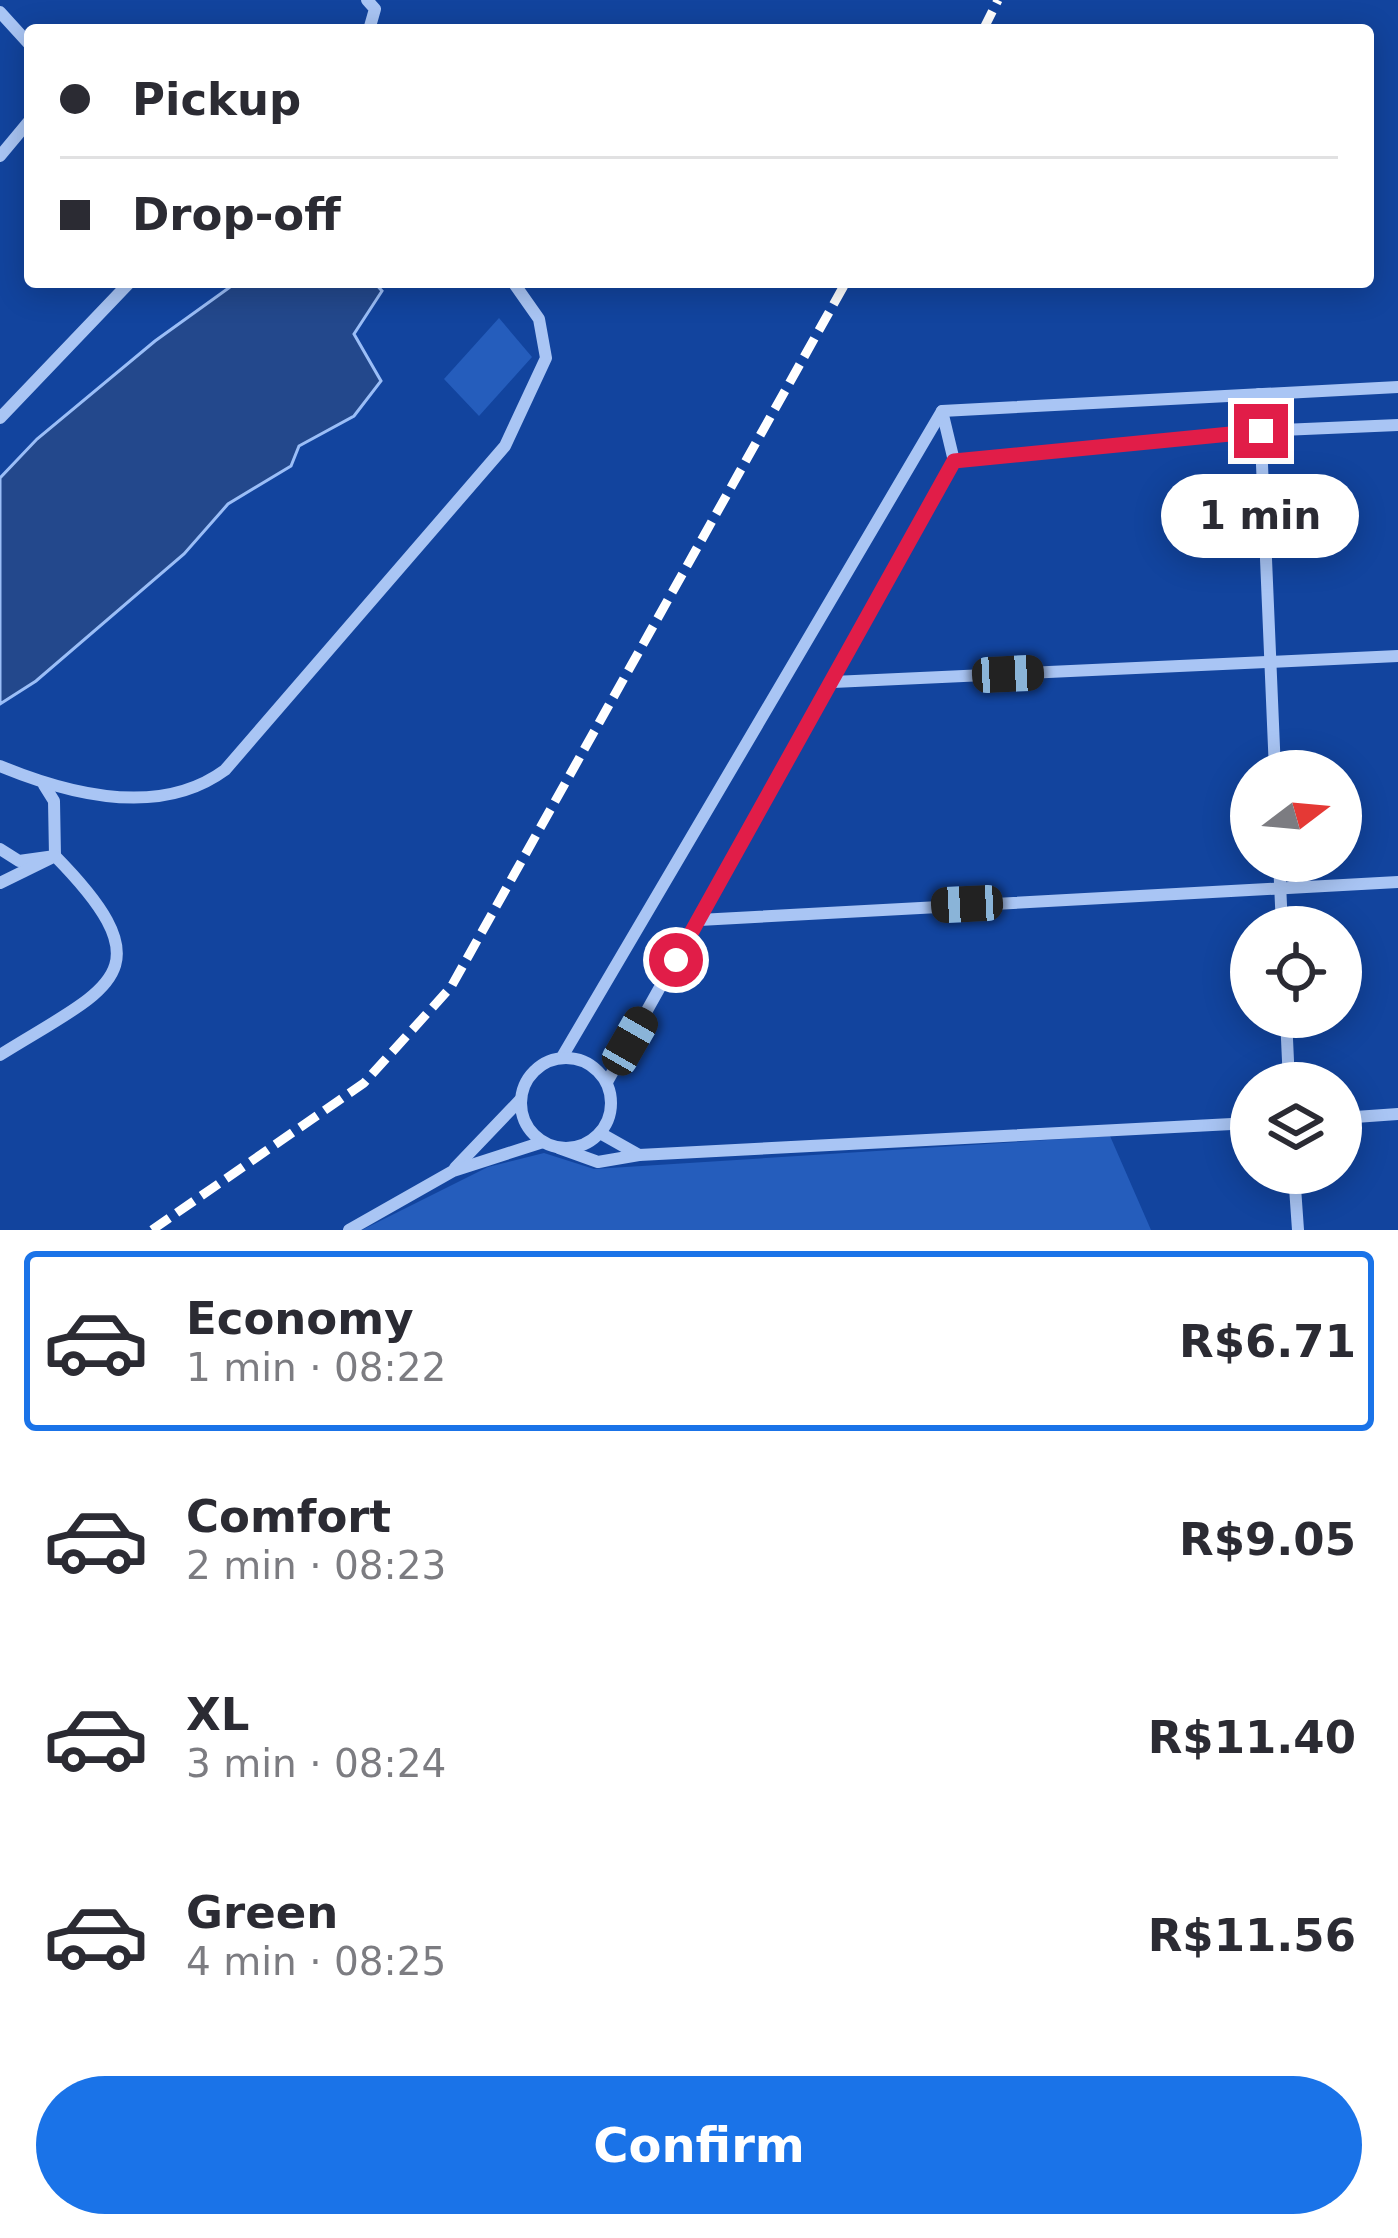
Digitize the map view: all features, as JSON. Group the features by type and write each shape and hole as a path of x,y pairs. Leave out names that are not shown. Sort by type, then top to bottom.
{"street":[{"path":"0,12 24,39"},
{"path":"0,156 24,127"},
{"path":"0,418 124,288"},
{"path":"0,766 44,784 147,798 198,790 225,770 505,446 546,358 539,319 517,288"},
{"path":"942,412 1398,387"},
{"path":"1259,394 1274,750"},
{"path":"559,1148 582,1146 600,1133 609,1117 607,1082 954,461 942,412"},
{"path":"562,1057 942,412"},
{"path":"954,461 1261,431 1398,424"},
{"path":"833,682 1398,656"},
{"path":"0,1055 98,994 115,974 117,938 89,891 55,856 54,801 44,784"},
{"path":"0,848 19,861 55,856"},
{"path":"0,884 55,856"},
{"path":"1280,882 1281,906"},
{"path":"699,920 1398,882"},
{"path":"453,1171 521,1099 527,1079 542,1064 562,1057 580,1059 607,1082"},
{"path":"521,1099 526,1124 543,1142 598,1162 639,1155 1230,1124"},
{"path":"1362,1117 1398,1114"},
{"path":"600,1133 639,1155"},
{"path":"349,1230 453,1171 543,1142"},
{"path":"1295,1194 1298,1230"}],"shaded area":[{"path":"229,288 382,291 354,334 381,381 354,416 299,446 291,466 228,504 184,554 36,681 0,704 0,478 37,439 155,341"},
{"path":"499,318 532,357 479,416 444,379"},
{"path":"1110,1136 1151,1230 362,1230 488,1167 544,1153 594,1169"}],"railway":[{"path":"986,24 998,0"},
{"path":"152,1230 364,1083 451,987 843,288"}],"route":[{"path":"676,960 954,461 1261,431"}]}
